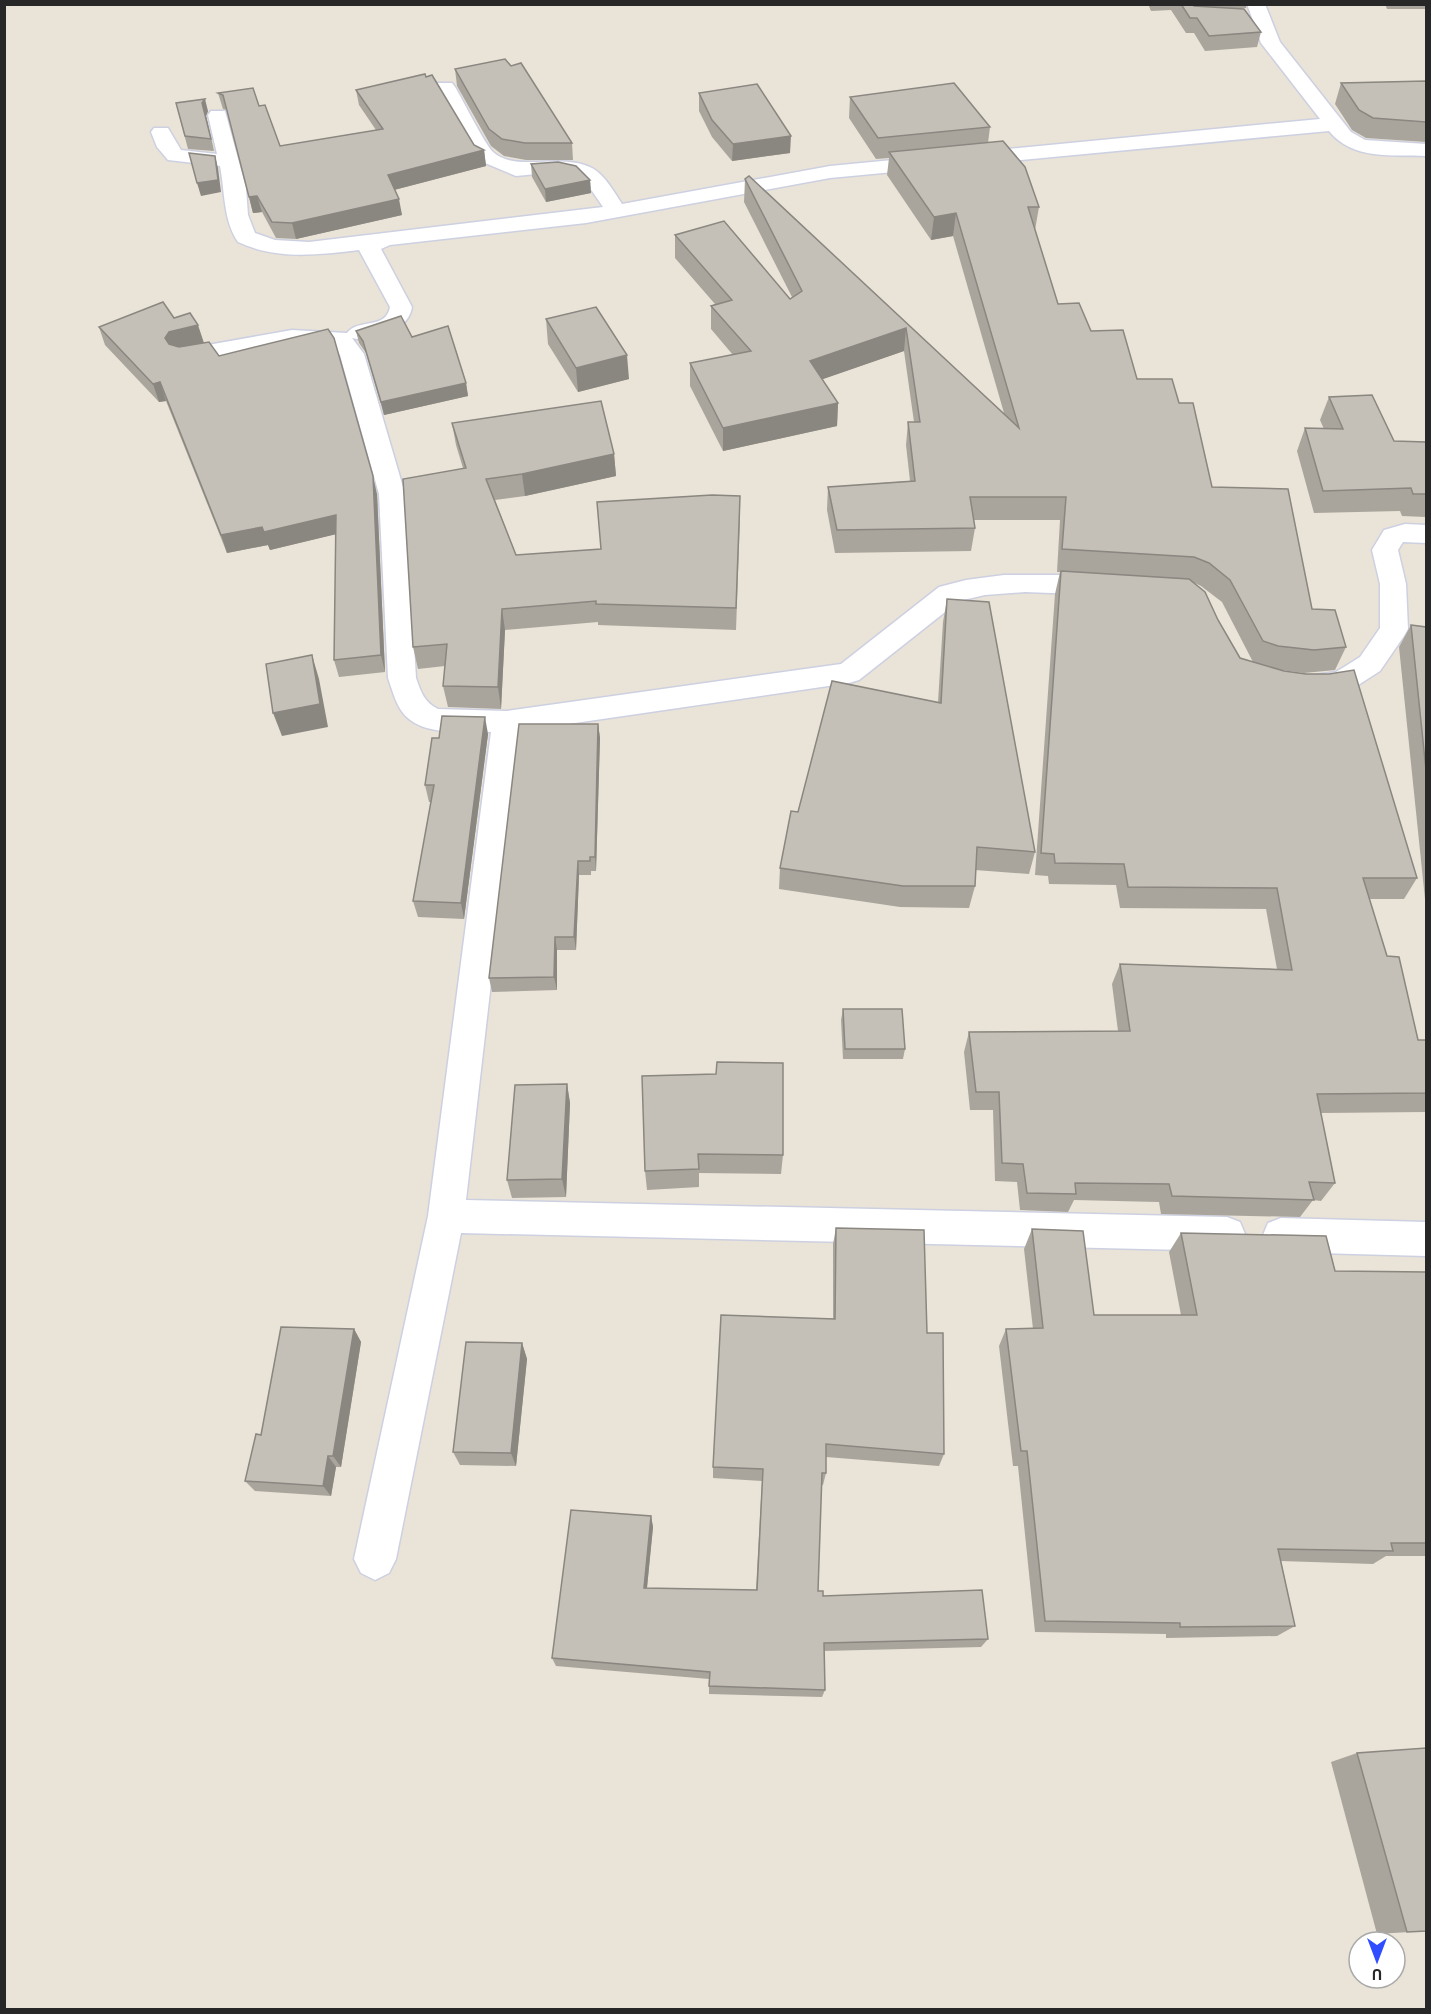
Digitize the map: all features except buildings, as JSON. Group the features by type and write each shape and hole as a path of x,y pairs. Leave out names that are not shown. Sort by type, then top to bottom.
{"street":[{"path":"1240,16 1258,10 1271,43 1344,136 1360,146 1426,150"},
{"path":"445,87 485,156 516,170 559,166 585,173 600,188 616,211"},
{"path":"218,115 237,215 246,237 256,243 285,248 375,242"},
{"path":"184,357 292,337 340,338 390,325 398,320 401,307 370,252 370,246 385,238 586,217 830,172 1334,124"},
{"path":"161,132 167,147 175,156 228,161"},
{"path":"340,338 352,354 392,494 402,678 410,701 419,712 435,718 507,722 849,673 949,594 967,588 1052,583 1130,588"},
{"path":"1284,683 1304,685 1342,682 1370,664 1394,629 1393,584 1385,549 1393,536 1405,533 1426,534"},
{"path":"375,1559 446,1216 507,722"},
{"path":"446,1216 1426,1239"}]}
